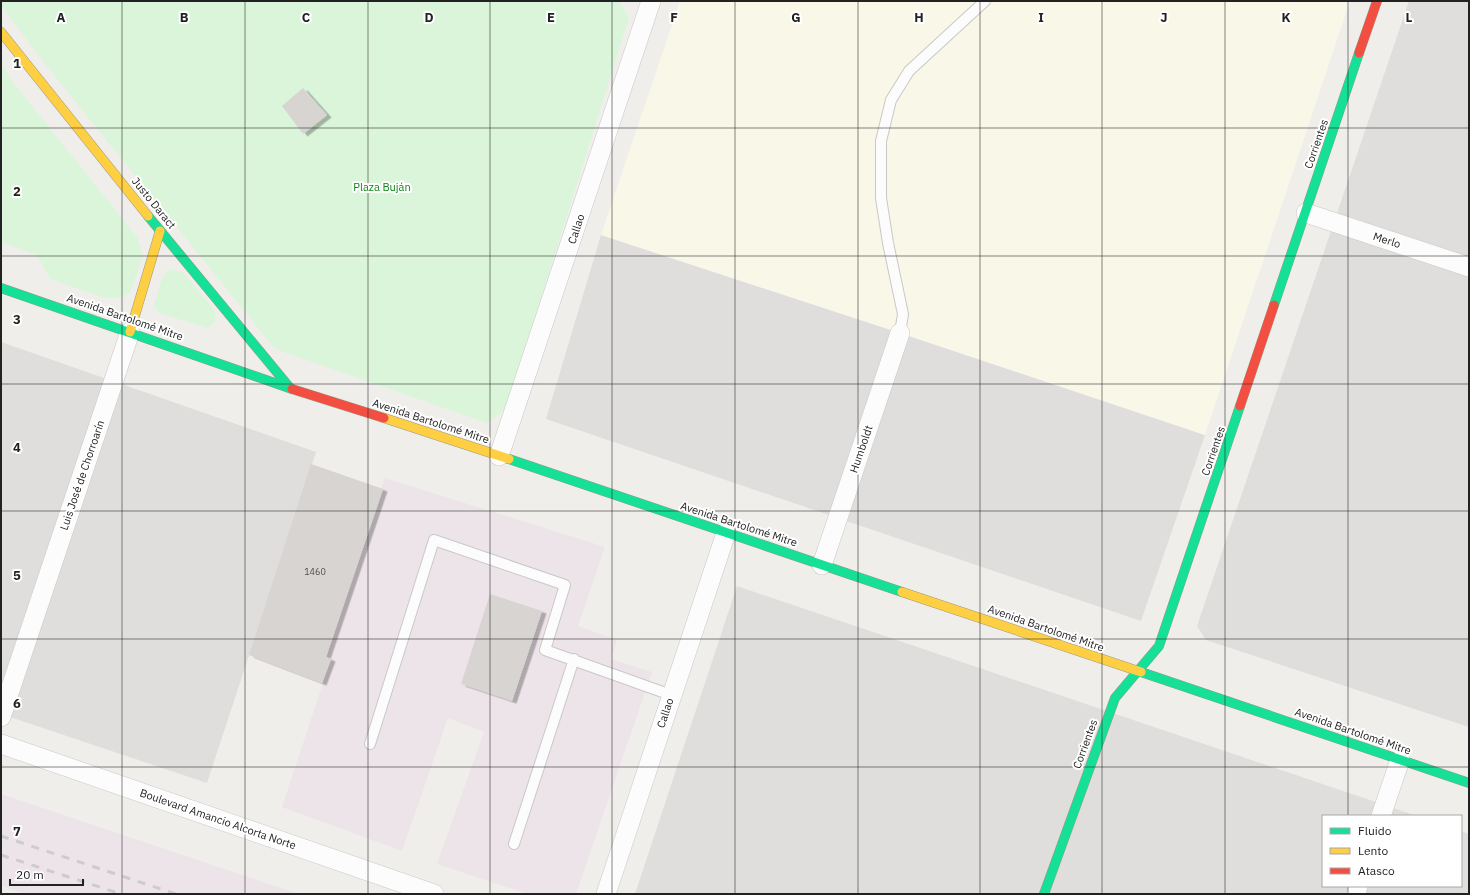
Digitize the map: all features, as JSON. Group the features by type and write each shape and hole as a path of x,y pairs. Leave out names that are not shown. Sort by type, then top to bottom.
{"main road":[{"name":"Corrientes","path":"1044,894 1115,698 1159,646 1377,1"},
{"name":"Justo Daract","path":"1,32 160,231 290,388"},
{"name":"Luis José de Chorroarín","path":"130,332 160,231"},
{"name":"Avenida Bartolomé Mitre","path":"1,288 290,388 499,456 1469,783"}],"street":[{"name":"Callao","path":"499,456 652,1"},
{"name":"Merlo","path":"1306,213 1469,267"},
{"name":"Luis José de Chorroarín","path":"1,717 130,332"},
{"name":"Humboldt","path":"822,565 900,332"},
{"name":"Callao","path":"606,894 726,533"},
{"name":"Boulevard Amancio Alcorta Norte","path":"1,744 434,894"},
{"path":"1382,815 1400,760"}],"lane":[{"path":"900,332 903,314 888,243 881,198 881,141 891,100 909,71 985,1"},
{"path":"370,744 434,540 565,585 546,650 671,695"},
{"path":"514,844 574,659"}],"shaded area":[{"path":"680,1 1350,1 1205,435 601,235"},
{"path":"1409,1 1469,1 1469,727 1206,640 1197,626"},
{"path":"601,235 1205,435 1141,621 546,419"},
{"path":"1,342 316,452 207,783 1,714"},
{"path":"385,478 605,547 578,626 617,640 611,659 652,672 576,894 527,894 437,864 484,732 448,718 402,851 282,807 331,659 326,657"},
{"path":"737,586 1414,815 1322,815 1322,887 1462,887 1462,831 1469,834 1469,894 635,894"},
{"path":"1,794 299,894 24,894 1,886"}],"green space":[{"name":"Plaza Buján","path":"1,1 619,1 629,18 506,409 487,423 275,349 49,69 1,6"},
{"path":"1,63 12,81 137,237 143,256 130,293 119,298 105,298 50,279 37,255 1,242"},
{"path":"170,269 184,273 215,311 215,323 207,328 159,313 154,305 162,278"}],"building":[{"path":"303,88 327,115 303,134 282,106"},
{"path":"311,464 383,489 326,657 331,659 322,683 249,655"},
{"path":"490,594 542,611 512,701 461,684"}],"railway":[{"path":"1,836 176,894"},
{"path":"1,855 121,894"}],"traffic: fast":[{"path":"1274,305 1359,53"},
{"path":"148,216 290,388"},
{"path":"1,288 292,389"},
{"path":"1044,894 1115,698 1159,646 1240,406"},
{"path":"509,459 902,592"},
{"path":"1141,672 1469,783"}],"traffic: slow":[{"path":"1,32 148,216"},
{"path":"130,332 160,231"},
{"path":"384,418 509,459"},
{"path":"902,592 1141,672"}],"traffic: jam":[{"path":"1359,53 1377,1"},
{"path":"1240,406 1274,305"},
{"path":"292,389 384,418"}]}
